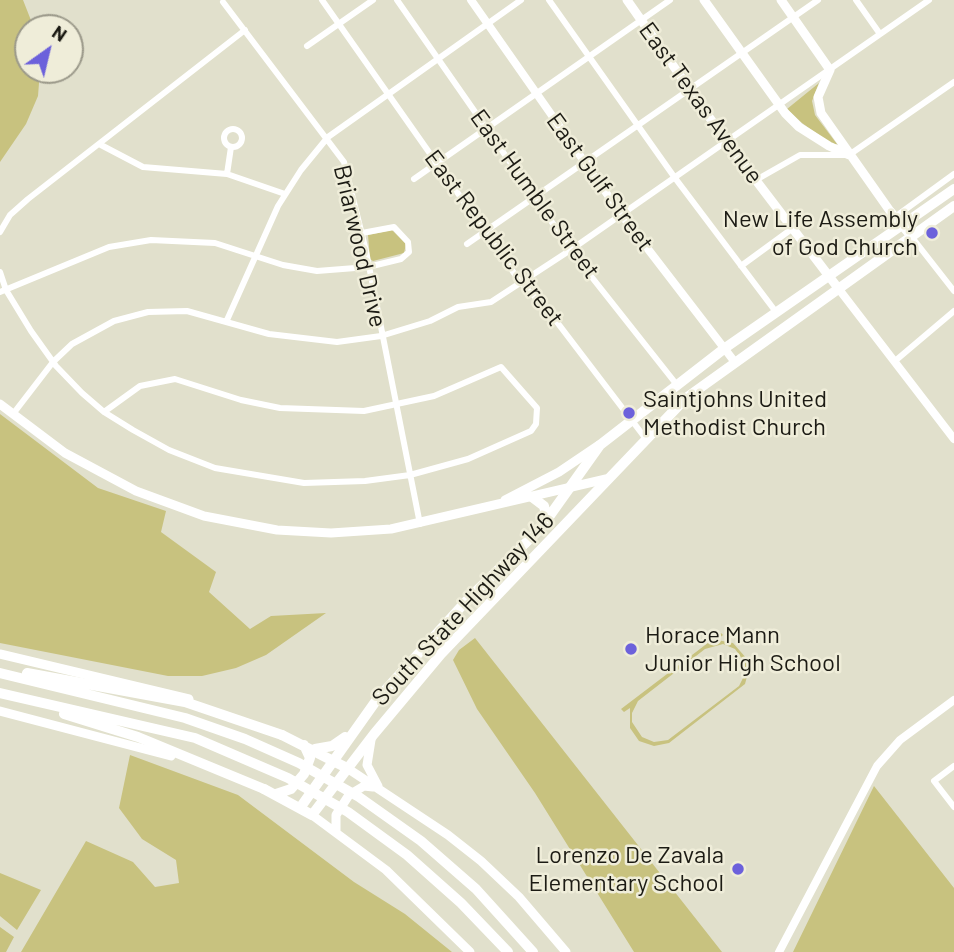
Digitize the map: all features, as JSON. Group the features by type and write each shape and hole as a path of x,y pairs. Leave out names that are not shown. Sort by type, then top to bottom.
{"highway":[{"path":"0,672 64,678 185,702 282,735"},
{"path":"0,672 185,718 246,739 299,763 359,797 449,864 533,952"},
{"path":"6,694 195,738 288,778 348,812 435,878 508,952"},
{"path":"6,694 138,737 264,789"}],"main road":[{"name":"East Texas Avenue","path":"627,0 726,141 838,288"},
{"path":"704,0 799,127 849,155"},
{"path":"781,0 830,69 818,97 820,110 849,155 911,236"},
{"name":"South State Highway 146","path":"300,808 358,724 425,644 547,520 600,444 725,348 954,189"},
{"name":"South State Highway 146","path":"312,815 374,734 441,654 686,398 734,361 954,206"},
{"path":"0,404 99,472 159,501 204,516 251,526 306,532 357,532 420,524 606,479"},
{"path":"498,504 559,472 600,444"},
{"path":"532,497 544,506 547,520"},
{"path":"512,582 505,569 518,551"},
{"path":"0,654 174,694 282,735 333,760 381,790 481,861 519,897 566,952"},
{"path":"0,711 156,751 276,794 336,831 418,898 470,952"},
{"path":"307,747 332,746 358,724"},
{"path":"374,734 367,765 381,790"},
{"path":"276,794 286,793 304,775 310,758 307,747"},
{"path":"336,831 336,815 356,788 363,786 381,790"}],"street":[{"name":"East Republic Street","path":"322,0 521,283 547,309 646,439"},
{"path":"307,46 373,0"},
{"name":"East Humble Street","path":"397,0 572,250 677,385"},
{"name":"East Gulf Street","path":"471,0 621,214 734,361"},
{"path":"228,320 254,255 285,194 328,137 522,0"},
{"path":"549,0 674,178 776,312"},
{"path":"414,179 670,0"},
{"path":"467,244 818,0"},
{"path":"856,0 880,34"},
{"path":"13,414 53,362 78,339 130,316 187,310 269,334 337,342 381,336 430,321 458,307 491,302 572,250 929,0"},
{"name":"Briarwood Drive","path":"223,2 328,137 346,169 362,233 420,524"},
{"path":"0,232 4,222 28,199 102,145 245,30"},
{"path":"756,180 800,155 813,152 849,155 954,82"},
{"path":"102,145 143,167 227,174 269,186 285,194"},
{"path":"227,174 231,147"},
{"path":"895,217 954,174"},
{"path":"3,291 109,247 132,242 179,239 215,243 283,265 317,271 368,267 401,259 409,252 410,247 394,227 362,233"},
{"path":"741,266 793,228"},
{"path":"911,236 954,291"},
{"path":"0,272 3,291 53,362 104,412 169,450 215,468 255,477 321,483 410,475 467,459 531,430 536,424 537,408 501,368 459,387 396,405 327,412 280,408 241,400 175,379 139,386 104,412"},
{"name":"East Texas Avenue","path":"838,288 954,439"},
{"path":"895,360 954,311"},
{"path":"779,952 877,766 900,740 954,700"},
{"path":"954,766 934,780 954,807"}],"shaded area":[{"path":"0,0 23,0 28,14 14,14 14,84 39,84 38,96 26,124 0,162"},
{"path":"819,83 812,101 815,115 837,144 833,145 787,109"},
{"path":"392,230 406,244 404,253 373,261 370,259 368,235"},
{"path":"0,414 98,488 166,511 161,532 216,572 209,592 250,629 271,616 326,613 266,655 236,668 202,676 168,676 0,643"},
{"path":"721,633 723,635 717,640 733,643 747,659 749,669 745,684 669,743 654,746 639,741 630,728 630,708 624,712 621,709","holes":["723,644 735,649 743,660 745,674 739,686 668,740 654,742 642,737 632,722 632,713 638,701 705,649"]},
{"path":"475,638 722,952 634,952 535,793 477,709 453,660 459,650"},
{"path":"130,755 238,795 354,882 405,914 452,952 21,952 86,841 133,862 155,887 179,883 176,860 142,839 119,808"},
{"path":"874,786 954,888 954,952 793,952"},
{"path":"0,873 41,890 17,930 0,916"},
{"path":"0,927 14,937 6,952 0,952"}],"place":[{"name":"New Life Assembly of God Church","path":"932,233"},
{"name":"Saintjohns United Methodist Church","path":"629,413"},
{"name":"Horace Mann Junior High School","path":"631,649"},
{"name":"Lorenzo De Zavala Elementary School","path":"738,869"}]}
